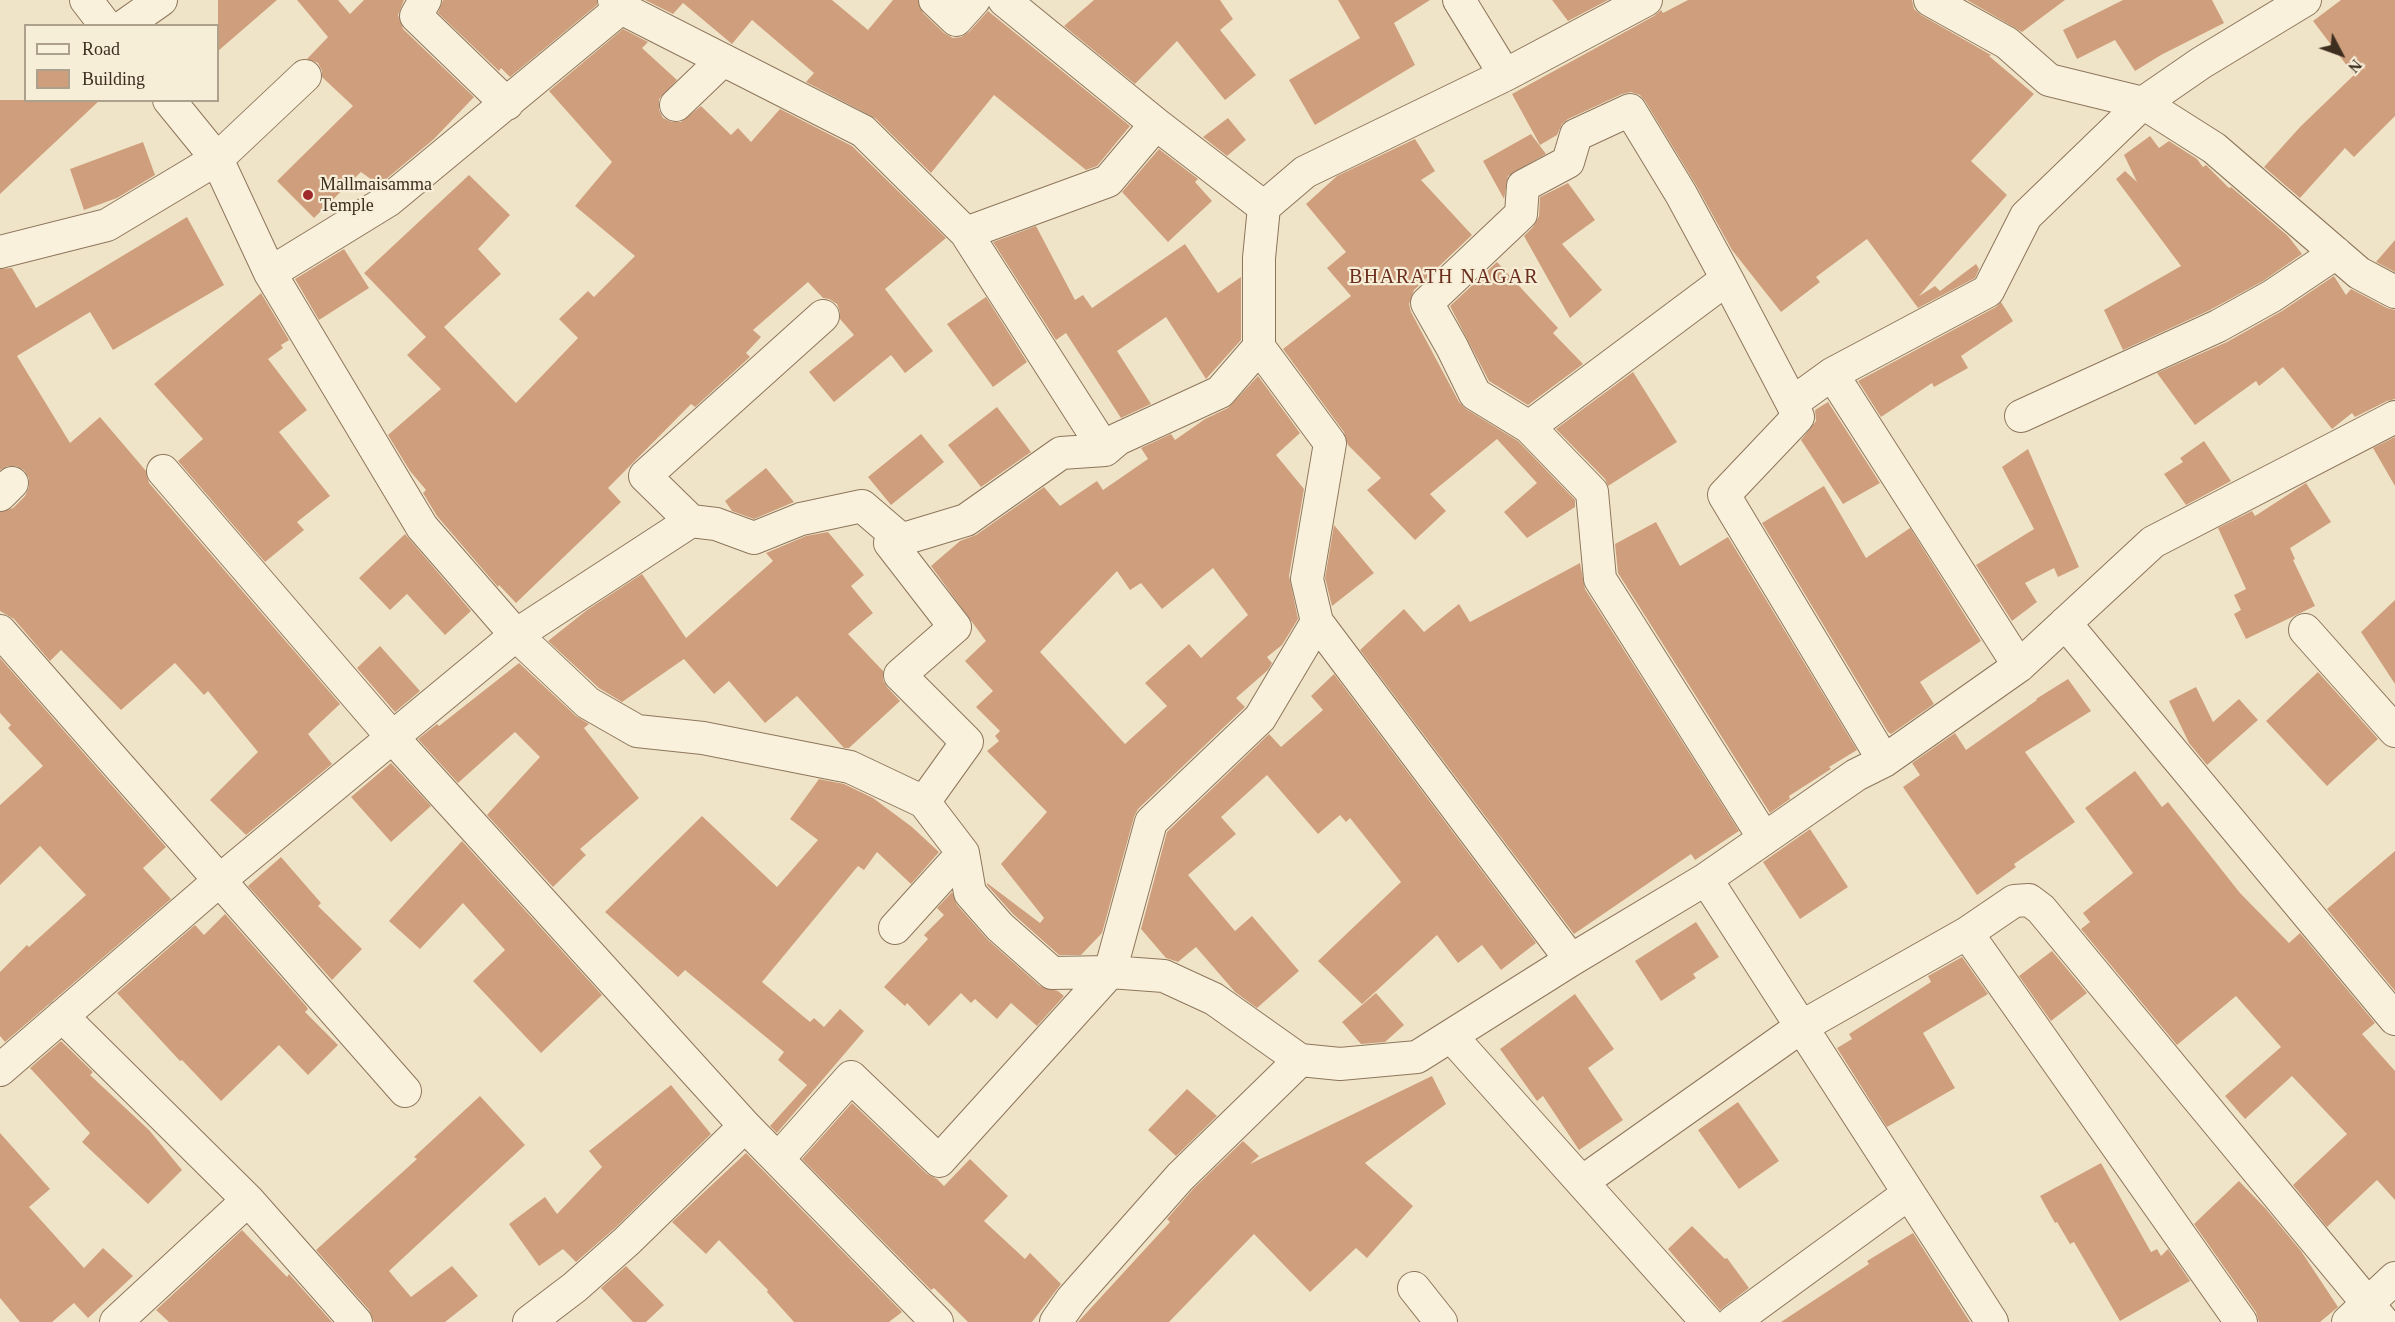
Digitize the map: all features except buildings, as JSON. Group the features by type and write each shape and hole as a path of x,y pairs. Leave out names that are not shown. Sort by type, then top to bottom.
{"street":[{"path":"86,0 104,24"},
{"path":"127,24 161,0"},
{"path":"425,0 416,16 507,104"},
{"path":"934,0 956,20 974,0"},
{"path":"1004,0 1156,124 1264,207"},
{"path":"1459,0 1505,75"},
{"path":"1571,960 1317,622 1307,579 1330,443 1259,347 1259,258 1264,207 1305,172 1505,75 1645,0"},
{"path":"1930,0 2007,43 2049,80 2143,103 2214,148 2359,273 2395,292"},
{"path":"1792,402 1832,374 1988,291 2026,216 2143,103 2201,63 2305,0"},
{"path":"270,273 389,200 507,104 618,4 863,131 966,233 1104,450"},
{"path":"676,105 723,60"},
{"path":"0,252 107,225 217,159 305,76"},
{"path":"171,102 217,159 270,273 422,527 516,635 588,703 637,731 702,738 850,767 924,802 963,853 970,893 1000,927 1052,973 1110,972 1164,976 1214,999 1300,1060 1340,1064 1417,1057 1571,960 1706,879 1856,775 1884,761 2019,666 2152,542 2395,417"},
{"path":"1764,837 1600,579 1592,492 1529,427 1475,394 1427,303 1521,214 1523,186 1568,162 1576,135 1630,110 1681,194 1798,417 1724,495 1884,761"},
{"path":"966,233 1108,181 1156,124"},
{"path":"2021,416 2218,326 2272,296 2336,253"},
{"path":"1529,427 1727,279"},
{"path":"822,316 645,476 691,520 716,524 754,538 801,519 862,506 897,536 890,543"},
{"path":"890,543 966,520 1060,453 1104,450 1118,439 1220,392 1259,347"},
{"path":"1832,374 2019,666"},
{"path":"163,471 393,738 745,1126 937,1322"},
{"path":"0,1070 220,880 516,635 691,520"},
{"path":"890,543 955,627 900,675 967,741 924,802"},
{"path":"778,1159 851,1077 939,1161 1110,972 1151,822 1260,718 1317,622"},
{"path":"2065,623 2395,1019"},
{"path":"2305,630 2395,731"},
{"path":"0,631 405,1091"},
{"path":"895,928 963,853"},
{"path":"1706,879 1992,1322"},
{"path":"1582,1182 1801,1028 1967,933 2014,901 2029,900 2041,909 2366,1316 2395,1278"},
{"path":"1967,933 2241,1322"},
{"path":"62,1016 248,1200 356,1322"},
{"path":"1451,1036 1707,1322"},
{"path":"1056,1322 1072,1299 1180,1177 1300,1060"},
{"path":"529,1322 575,1287 627,1241 745,1126"},
{"path":"1733,1322 1908,1194"},
{"path":"116,1322 248,1200"},
{"path":"1414,1288 1441,1322"}],"place":[{"name":"Mallmaisamma Temple","path":"308,195"}],"district":[{"name":"BHARATH NAGAR","path":"1444,278"}]}
